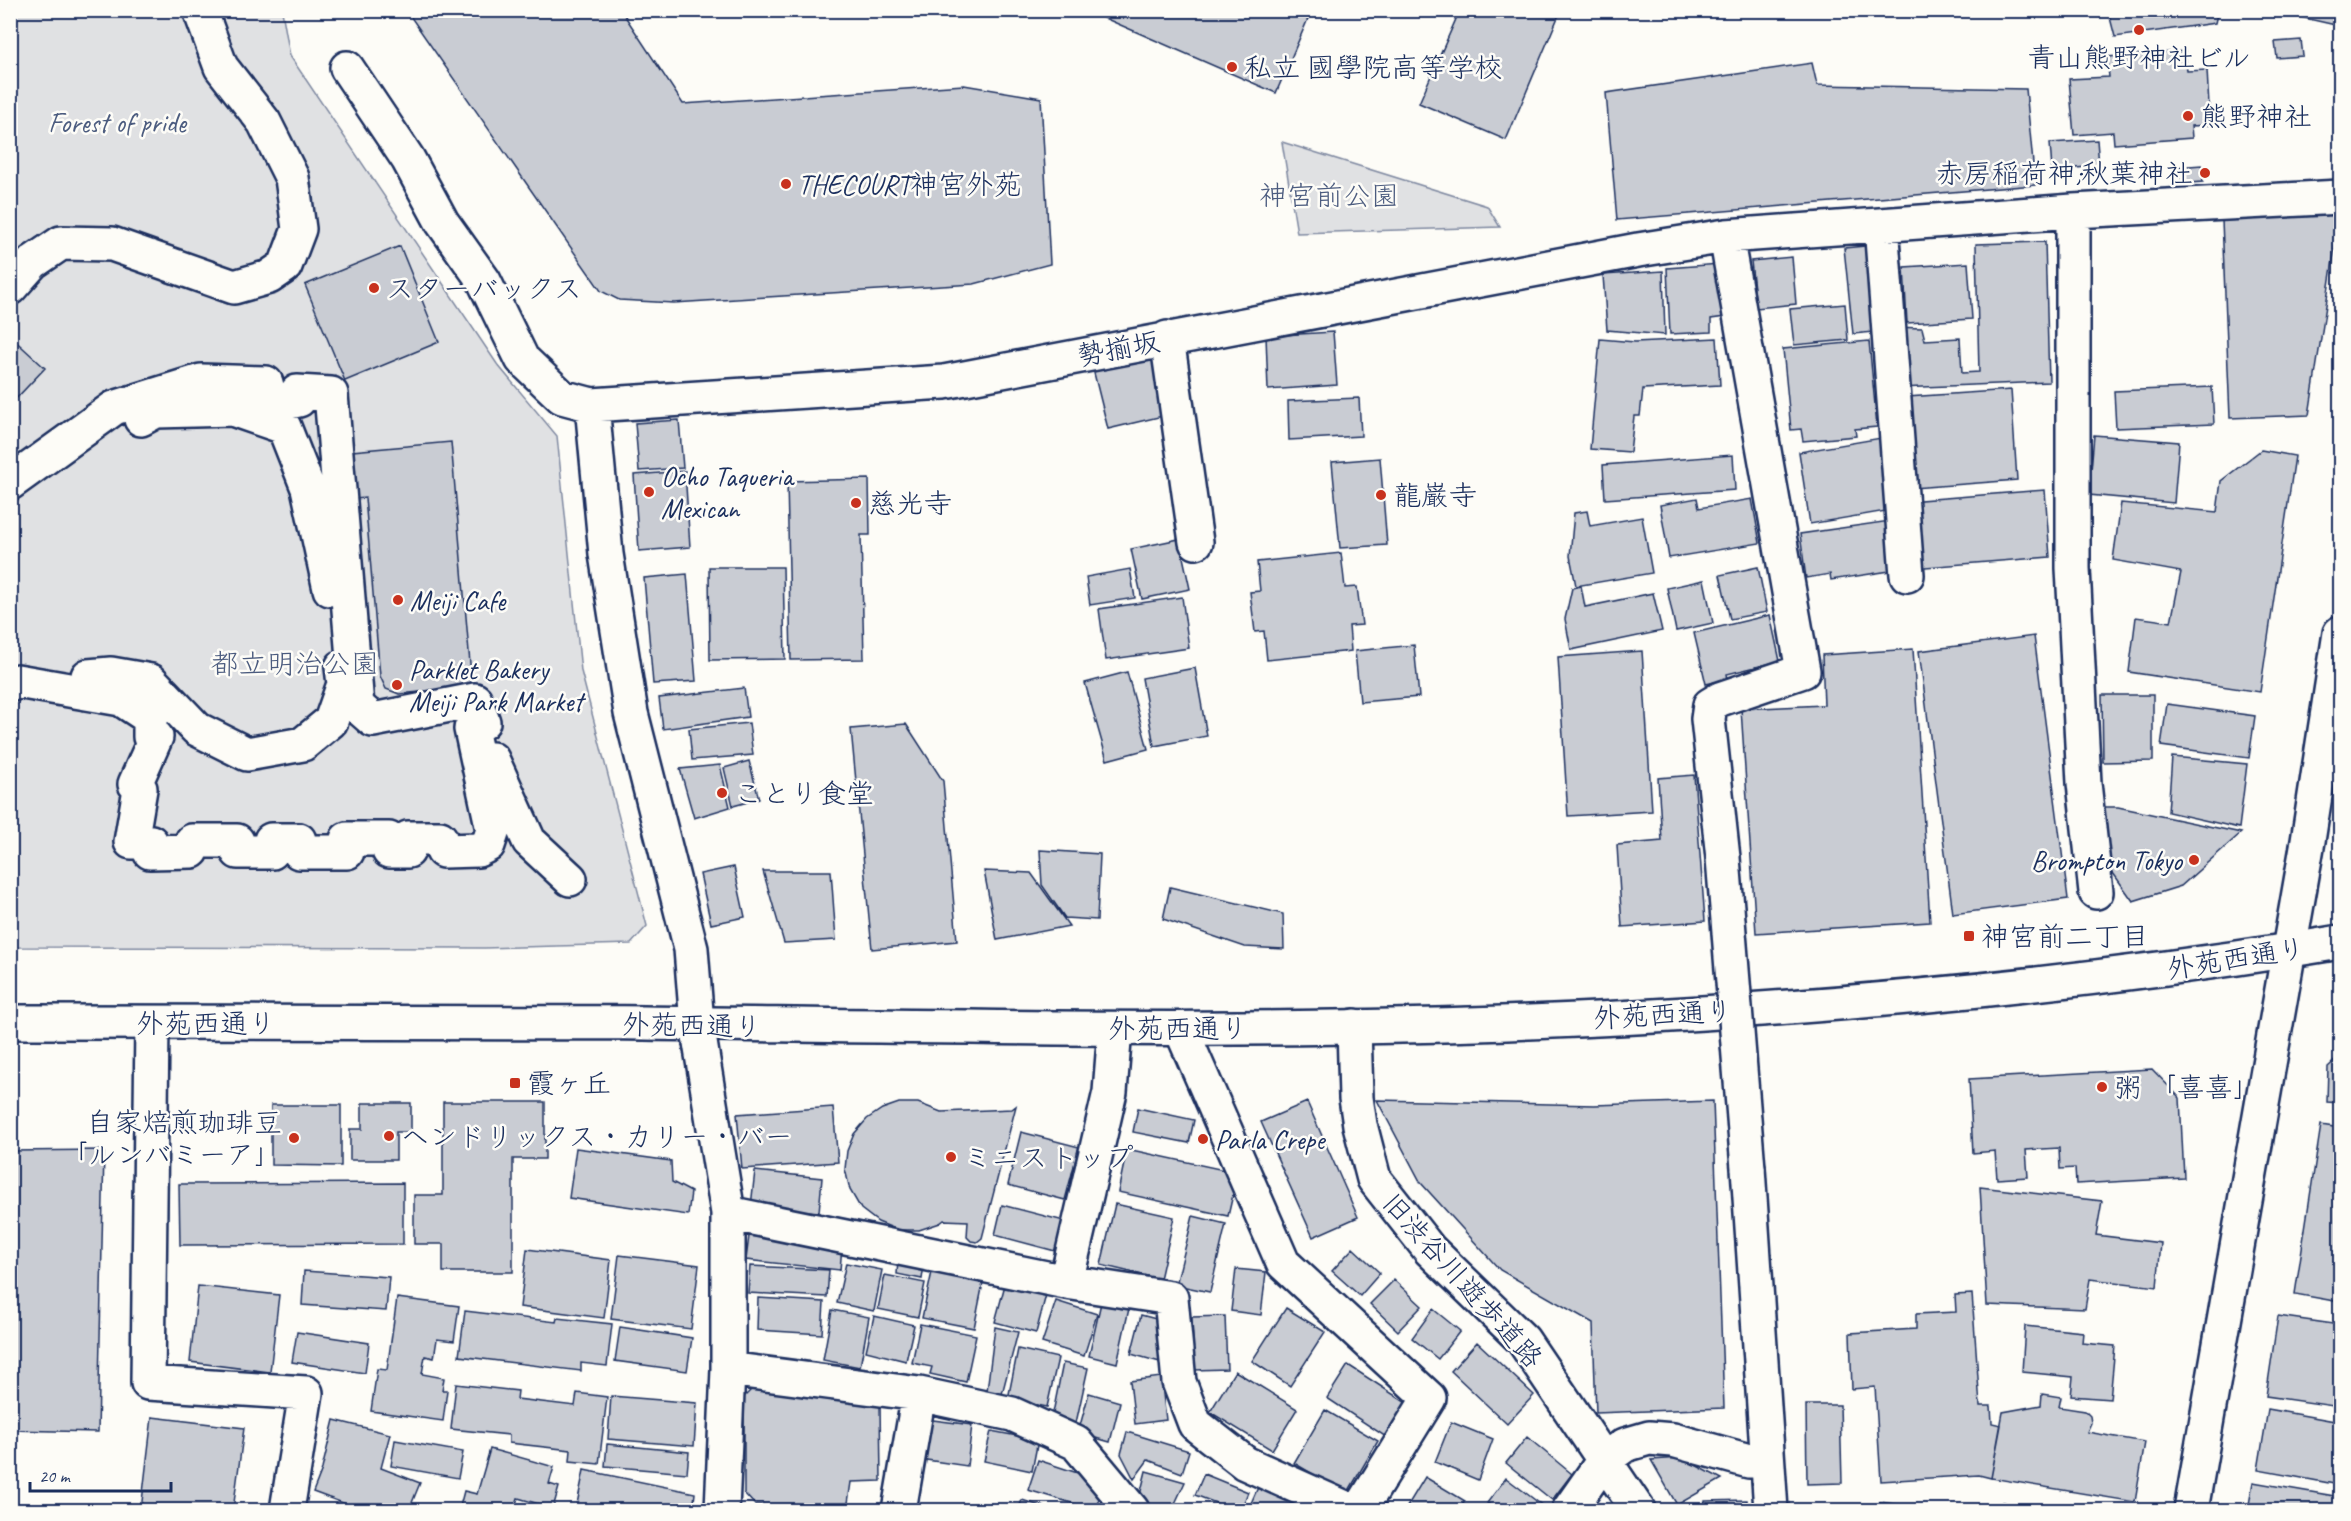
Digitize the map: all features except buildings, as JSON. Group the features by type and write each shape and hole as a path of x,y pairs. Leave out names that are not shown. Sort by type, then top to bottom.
{"street":[{"path":"10,288 33,262 62,243 112,244 234,288 269,277 285,266 299,229 292,178 264,122 221,67 200,10"},
{"name":"勢揃坂","path":"347,68 408,159 442,222 484,281 522,359 562,397 592,405 944,382 1638,249 1726,236 2073,211 2340,197"},
{"path":"2073,211 2073,568 2084,783 2096,892"},
{"path":"1881,225 1906,574"},
{"path":"1726,236 1803,671 1720,699 1710,705 1708,719 1748,1168 1771,1510"},
{"path":"1167,339 1196,542"},
{"path":"10,483 114,408 201,381 266,382 272,406 299,400 297,392 331,394 357,706 373,720 475,700 483,722 471,729 493,830 488,845 478,850 443,851 440,838 408,838 408,851 389,851 389,839 347,839 347,852 299,852 298,840 271,840 272,852 238,852 237,841 192,841 192,851 150,852 150,842 131,842 140,789 135,784 156,737 150,737 150,718 121,699 16,681 10,685"},
{"path":"592,405 606,554 631,713 691,949 697,1024 728,1213 728,1369 722,1510"},
{"path":"10,504 52,462 156,411 232,409 284,427 308,488 335,611 344,684 331,721 303,744 247,754 195,727 152,681 111,674 48,678 10,665"},
{"path":"2192,1510 2289,951 2340,633"},
{"path":"331,721 349,733 469,712 477,724 529,841 570,879"},
{"path":"143,783 195,727"},
{"name":"外苑西通り","path":"10,1022 697,1024 1181,1029 1613,1018 1875,1001 2178,968 2340,942"},
{"path":"152,1023 148,1383 306,1393 287,1510"},
{"name":"旧渋谷川遊歩道路","path":"1354,1026 1356,1098 1360,1125 1374,1179 1430,1250 1523,1340 1638,1510"},
{"path":"1066,1282 1110,1092 1115,1029"},
{"path":"1181,1029 1283,1263 1429,1398 1360,1510"},
{"path":"728,1213 1066,1282 1171,1298 1179,1382 1195,1424 1245,1463 1350,1510"},
{"path":"728,1369 919,1394 1012,1414 1076,1443 1132,1510"},
{"path":"899,1510 919,1394"},
{"path":"1569,1510 1604,1460 1625,1445 1649,1438 1673,1440 1749,1461 1767,1460"}],"green space":[{"name":"都立明治公園","path":"10,11 282,11 290,56 497,364 557,436 581,671 647,926 631,944 485,948 11,947"},
{"name":"神宮前公園","path":"1282,142 1487,206 1500,227 1297,233"}],"place":[{"name":"青山熊野神社ビル","path":"2139,30"},
{"name":"私立 國學院高等学校","path":"1232,67"},
{"name":"熊野神社","path":"2188,116"},
{"name":"赤房稲荷神;秋葉神社","path":"2205,173"},
{"name":"THECOURT神宮外苑","path":"786,184"},
{"name":"スターバックス","path":"374,288"},
{"name":"Ocho Taqueria Mexican","path":"649,492"},
{"name":"龍巌寺","path":"1381,495"},
{"name":"慈光寺","path":"856,503"},
{"name":"Meiji Cafe","path":"398,600"},
{"name":"Parklet Bakery Meiji Park Market","path":"397,685"},
{"name":"ことり食堂","path":"722,793"},
{"name":"Brompton Tokyo","path":"2194,860"},
{"name":"神宮前二丁目","path":"1969,936"},
{"name":"霞ヶ丘","path":"515,1083"},
{"name":"粥 「喜喜」","path":"2102,1087"},
{"name":"ヘンドリックス・カリー・バー","path":"389,1136"},
{"name":"自家焙煎珈琲豆 「ルンバミーア」","path":"294,1138"},
{"name":"Parla Crepe","path":"1203,1139"},
{"name":"ミニストップ","path":"951,1157"}],"park label":[{"name":"Forest of pride","path":"117,122"}]}
